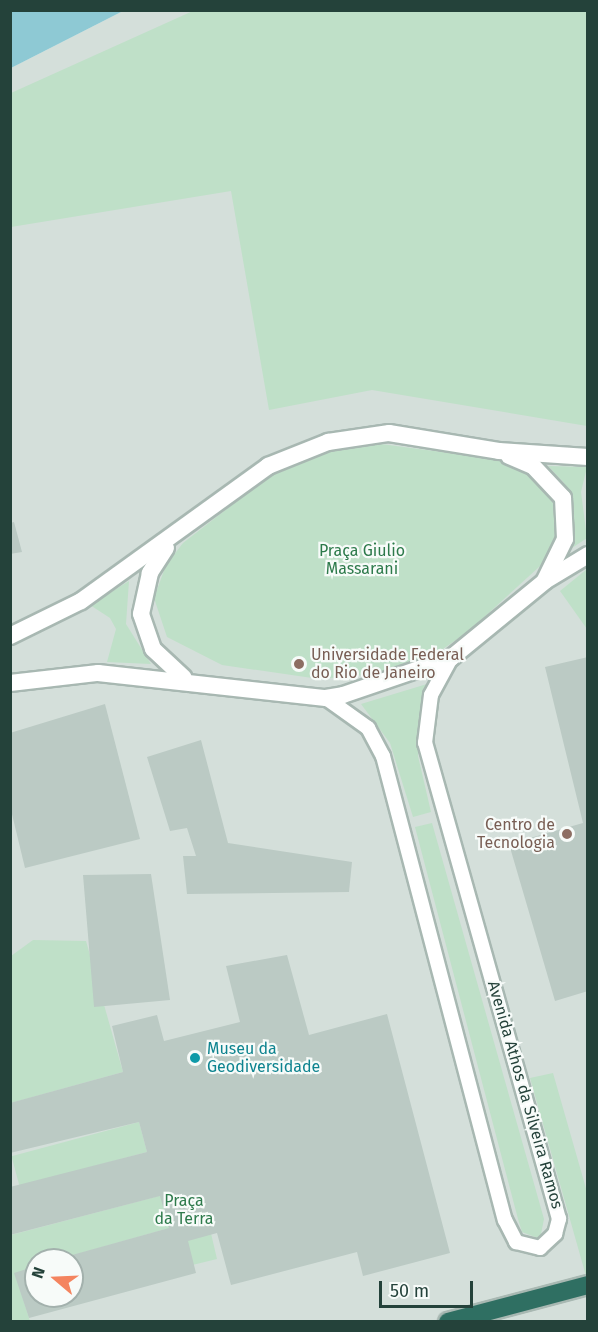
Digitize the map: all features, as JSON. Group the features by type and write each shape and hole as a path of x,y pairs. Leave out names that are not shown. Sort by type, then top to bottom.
{"highway":[{"path":"448,1322 588,1285"}],"street":[{"path":"10,636 81,601 174,538 268,466 328,442 389,433 499,451 588,457"},
{"path":"499,451 533,466 563,498 565,538 545,581"},
{"path":"174,538 150,573 141,614 153,649 184,678"},
{"path":"10,683 98,673 184,678 326,698 451,658 545,581 588,555"},
{"name":"Avenida Athos da Silveira Ramos","path":"326,698 368,728 383,756 505,1220 516,1242 540,1248 555,1234 559,1219 425,743 431,695 451,658"}],"shaded area":[{"name":"Universidade Federal do Rio de Janeiro","path":"123,11 587,11 587,1321 11,1322 11,68"}],"green space":[{"path":"195,10 587,11 587,426 372,390 269,410 231,191 11,227 11,93"},
{"name":"Praça Giulio Massarani","path":"381,444 495,459 539,477 560,506 562,525 550,557 469,631 443,649 375,674 319,679 222,665 167,637 154,598 166,565 183,543 268,477 330,452"},
{"path":"548,466 587,467 581,492 587,538 569,550 574,512 564,483"},
{"path":"587,569 587,629 560,591"},
{"path":"129,581 126,624 151,664 107,662 116,629 110,618 90,605"},
{"path":"427,684 418,756 431,812 413,817 390,743 361,704"},
{"path":"432,823 544,1219 540,1239 522,1232 518,1219 415,827"},
{"path":"33,940 86,941 123,1072 11,1103 11,956"},
{"path":"553,1073 587,1192 586,1276 530,1078"},
{"name":"Praça da Terra","path":"177,1088 217,1259 176,1269 166,1229 84,1252 84,1248 24,1248 24,1271 15,1274 30,1321 11,1322 11,1235 159,1196"},
{"path":"139,1122 147,1152 20,1186 11,1156"}],"water":[{"path":"11,10 123,10 123,11 11,68"}],"building":[{"path":"14,522 22,552 10,554 10,523"},
{"name":"Centro de Tecnologia","path":"588,657 588,991 555,1001 509,844 583,823 545,667"},
{"path":"105,704 140,839 25,868 10,806 10,733"},
{"path":"201,740 228,843 352,862 349,892 187,894 183,856 196,856 187,828 170,831 147,757"},
{"path":"151,874 170,1000 94,1007 83,875"},
{"path":"287,955 309,1035 387,1014 450,1253 363,1276 357,1252 231,1285 217,1233 188,1241 196,1273 84,1303 84,1252 169,1228 160,1196 10,1235 10,1187 147,1152 139,1122 10,1153 10,1103 123,1072 112,1026 157,1015 164,1041 240,1022 226,966"},
{"path":"24,1270 24,1303 14,1273"},
{"path":"26,1308 66,1308 29,1318"}],"place":[{"name":"Universidade Federal do Rio de Janeiro","path":"299,664"},
{"name":"Centro de Tecnologia","path":"567,834"},
{"name":"Museu da Geodiversidade","path":"195,1058"}]}
